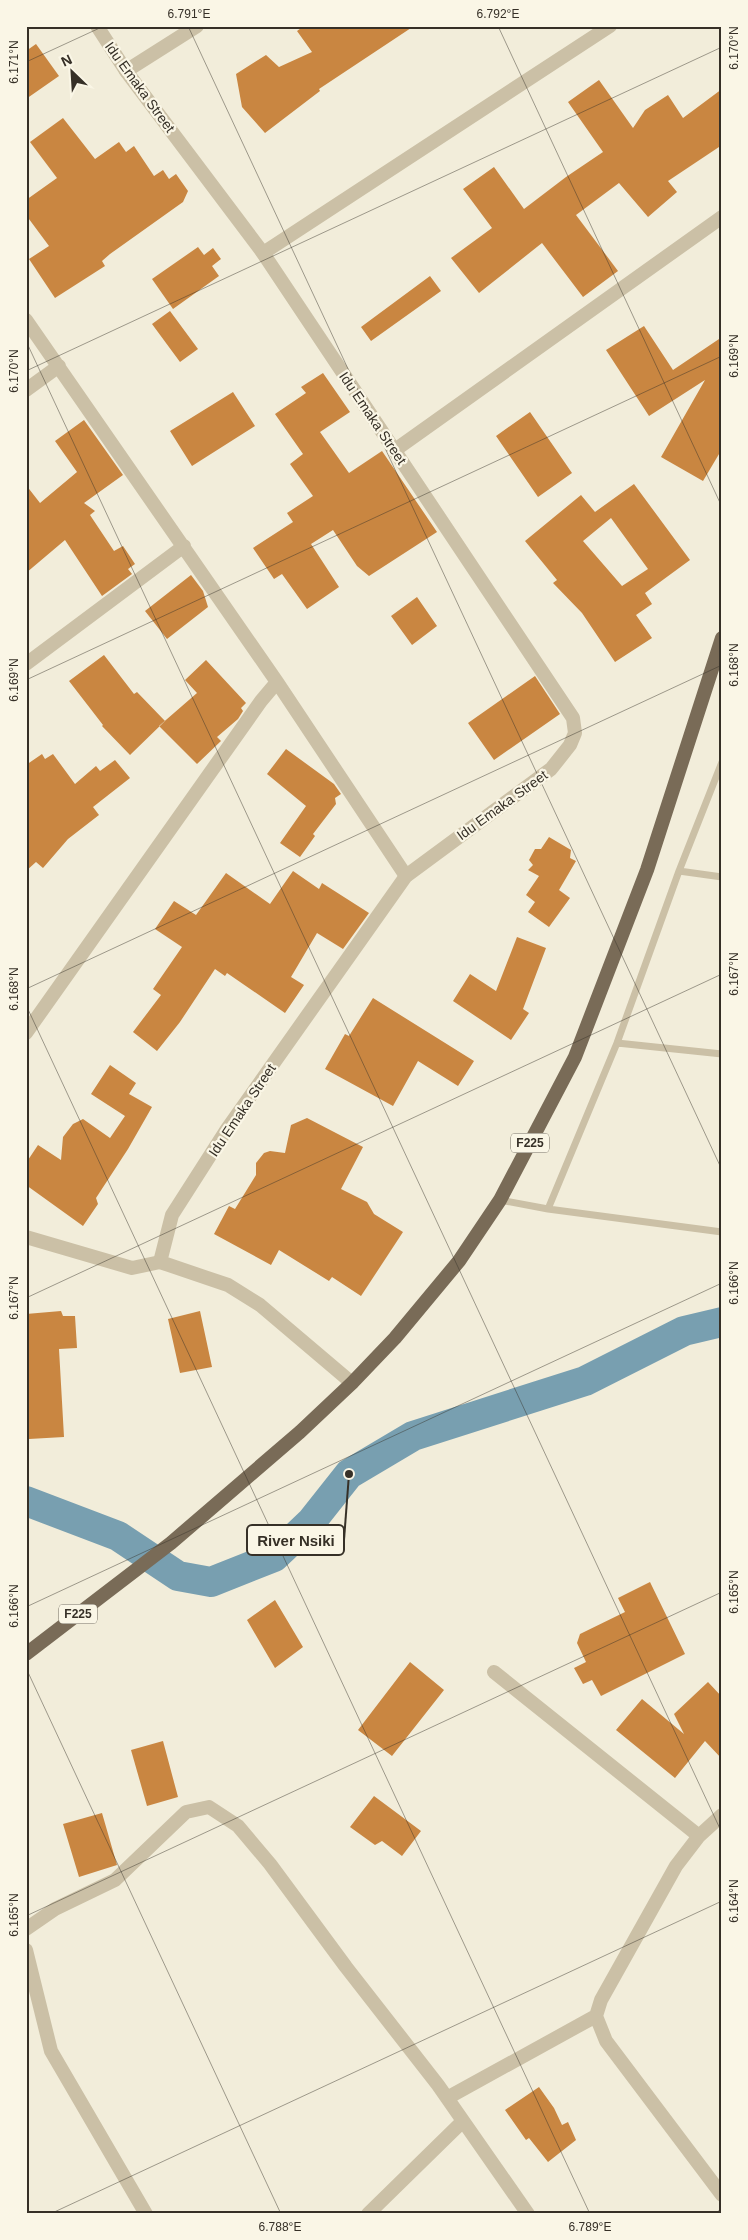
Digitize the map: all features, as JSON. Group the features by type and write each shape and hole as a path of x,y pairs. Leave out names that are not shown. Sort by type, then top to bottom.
{"main road":[{"name":"F225","path":"26,1654 171,1543 300,1432 352,1384 395,1338 459,1261 500,1200 575,1057 647,870 722,638"}],"street":[{"name":"Idu Emaka Street","path":"97,26 126,70 263,253 565,704 573,718 575,733 570,745 551,770 406,876 227,1129 172,1215 160,1262"},
{"path":"126,70 197,26"},
{"path":"263,253 610,26"},
{"path":"395,450 722,217"},
{"path":"26,320 277,682 406,876"},
{"path":"26,390 59,366"},
{"path":"26,664 184,546"},
{"path":"26,1032 255,709 277,682"},
{"path":"26,1237 132,1268 160,1262 228,1285 260,1305 352,1384"},
{"path":"494,1672 699,1836"},
{"path":"26,1929 55,1908 115,1880 186,1812 209,1807 238,1826 270,1864 346,1967 447,2098 528,2214"},
{"path":"722,1815 699,1836 676,1866 623,1958 601,2000 596,2016 606,2041 722,2195"},
{"path":"26,1950 51,2051 146,2214"},
{"path":"447,2098 596,2016"},
{"path":"368,2214 462,2122"}],"lane":[{"path":"548,1209 617,1043 679,871 722,762"},
{"path":"679,871 722,877"},
{"path":"617,1043 722,1054"},
{"path":"500,1200 548,1209 722,1232"}],"building":[{"path":"304,26 414,26 319,89 320,91 265,133 242,107 236,74 266,55 279,67 312,52 297,31"},
{"path":"36,44 59,76 26,99 26,51"},
{"path":"599,80 633,128 645,110 668,95 683,118 722,89 722,145 668,181 677,192 648,217 619,183 576,215 618,271 583,297 542,243 479,293 451,258 492,228 463,189 494,167 524,209 603,152 568,102"},
{"path":"63,118 95,159 119,142 126,152 134,146 154,176 163,170 169,179 176,174 188,191 183,202 102,261 105,266 55,298 29,259 49,246 26,215 26,200 57,178 30,142"},
{"path":"198,247 204,255 213,248 221,259 212,266 219,276 173,309 152,279"},
{"path":"430,276 441,291 371,341 361,327"},
{"path":"170,311 198,349 180,362 152,324"},
{"path":"644,326 673,370 722,337 722,449 703,481 661,457 705,380 649,416 606,350"},
{"path":"323,373 350,412 320,432 349,473 382,451 437,532 369,576 357,566 333,530 311,544 339,587 307,609 282,574 274,579 253,548 293,522 287,513 313,496 290,464 303,454 275,414 306,393 301,387"},
{"path":"233,392 255,426 192,466 170,431"},
{"path":"530,412 572,473 538,497 496,436"},
{"path":"84,420 123,475 84,503 95,511 90,515 114,551 123,546 135,564 128,569 132,574 102,596 65,540 26,573 26,485 40,503 77,472 55,441"},
{"path":"634,484 690,560 645,593 652,604 636,615 652,638 615,662 582,613 553,583 557,580 525,541 581,495 595,512","holes":["611,518 648,569 622,586 583,541"]},
{"path":"191,575 203,591 208,607 167,639 145,611"},
{"path":"417,597 437,626 412,645 391,616"},
{"path":"104,655 134,694 137,692 165,721 130,755 102,726 69,681"},
{"path":"206,660 246,703 241,708 243,711 238,719 217,737 221,741 197,764 159,726 197,693 185,680"},
{"path":"535,676 560,714 494,760 468,723"},
{"path":"286,749 334,784 341,794 335,798 336,804 313,834 315,836 300,857 280,843 306,806 267,774"},
{"path":"42,754 45,759 53,754 75,784 96,766 100,771 115,760 130,778 93,807 99,815 68,839 43,868 36,862 26,871 26,765"},
{"path":"549,837 571,850 570,858 576,861 559,890 570,898 549,927 528,912 535,902 526,895 539,876 528,870 533,865 529,860 535,849 541,849"},
{"path":"293,871 319,889 322,883 369,913 343,949 317,933 291,977 304,985 285,1013 227,973 225,976 215,969 180,1022 157,1051 133,1032 161,995 153,989 182,947 155,929 174,901 196,915 226,873 270,904"},
{"path":"517,937 546,948 523,1009 529,1013 511,1040 453,1001 470,974 496,991"},
{"path":"373,998 474,1061 458,1086 418,1061 393,1106 325,1069 345,1034 349,1036"},
{"path":"110,1065 136,1083 129,1094 152,1107 128,1149 96,1198 98,1204 83,1226 26,1185 26,1163 38,1145 61,1160 63,1137 73,1124 83,1119 110,1138 125,1116 91,1094"},
{"path":"307,1118 363,1147 341,1189 367,1202 374,1214 403,1232 361,1296 332,1277 329,1281 279,1250 271,1265 214,1234 229,1206 235,1209 256,1175 256,1163 264,1153 270,1151 285,1153 291,1125"},
{"path":"61,1311 63,1316 75,1316 77,1348 59,1349 64,1437 29,1439 26,1398 26,1314"},
{"path":"200,1311 212,1367 180,1373 168,1319"},
{"path":"650,1582 685,1654 601,1696 592,1680 583,1684 574,1668 586,1662 577,1643 580,1634 625,1612 618,1598"},
{"path":"275,1600 303,1647 275,1668 247,1620"},
{"path":"410,1662 444,1690 392,1756 358,1730"},
{"path":"708,1682 722,1697 722,1759 705,1741 675,1778 616,1730 642,1699 684,1734 674,1714"},
{"path":"163,1741 178,1797 147,1806 131,1750"},
{"path":"374,1796 421,1831 402,1856 382,1841 375,1845 350,1827"},
{"path":"102,1813 117,1865 79,1877 63,1824"},
{"path":"539,2087 554,2108 562,2125 568,2122 576,2140 548,2162 529,2138 526,2140 505,2110"}],"waterway":[{"path":"26,1501 118,1536 178,1576 211,1582 274,1557 311,1522 349,1474 413,1436 585,1381 684,1331 722,1322"}],"place":[{"name":"River Nsiki","path":"349,1474"}]}
